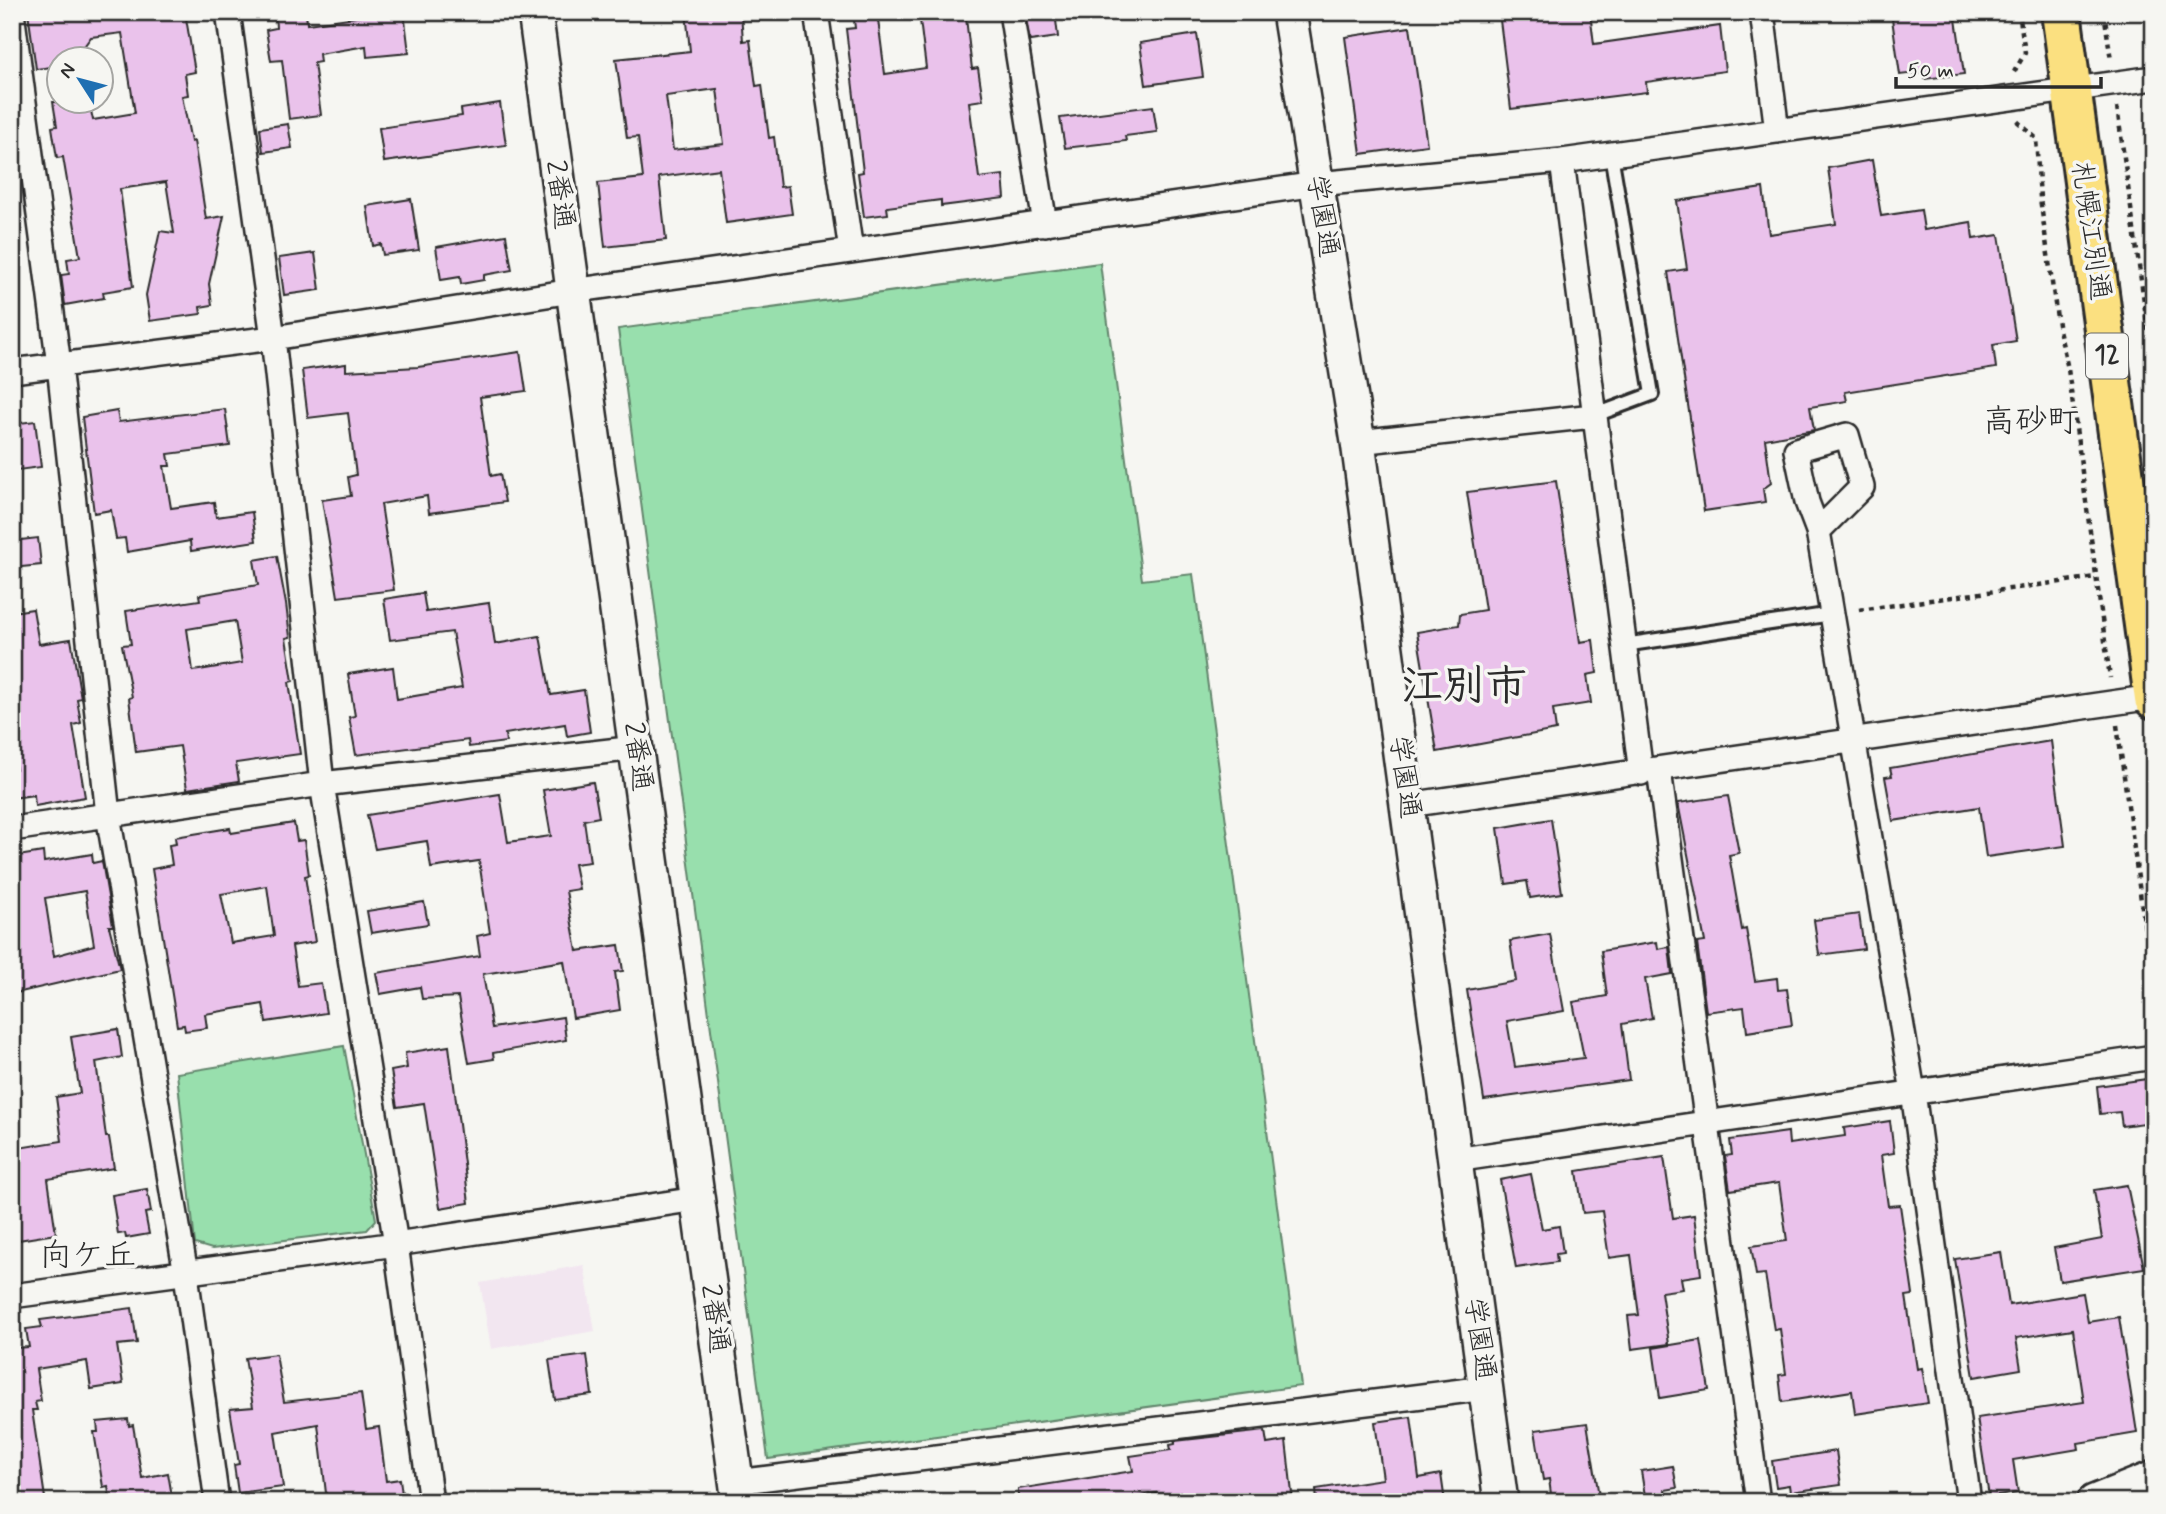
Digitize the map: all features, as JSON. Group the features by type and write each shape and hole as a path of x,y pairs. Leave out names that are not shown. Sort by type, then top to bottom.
{"highway":[{"name":"札幌江別通","path":"2062,12 2147,601 2154,698"}],"street":[{"path":"12,12 59,365 108,815 186,1274 217,1502"},
{"path":"228,12 273,338 322,784 396,1244 431,1502"},
{"name":"2番通","path":"535,12 737,1492"},
{"path":"816,12 851,251"},
{"path":"1012,12 1045,224"},
{"name":"学園通","path":"1289,12 1358,442 1501,1502"},
{"path":"1762,12 1777,131"},
{"path":"12,371 273,338 572,290 1317,184 1562,161 2154,78"},
{"path":"1562,161 1623,645 1650,771 1707,1123 1758,1502"},
{"path":"1358,442 1593,416"},
{"path":"1818,531 1913,1092 1969,1502"},
{"path":"1408,805 2154,698"},
{"path":"12,830 322,784 636,748"},
{"path":"1455,1160 2154,1057"},
{"path":"12,1296 186,1274 697,1199"},
{"path":"737,1492 1486,1388"},
{"path":"2094,1502 2154,1478"}],"lane":[{"path":"1593,416 1652,394 1611,154"},
{"path":"1623,645 1832,614"}],"path":[{"path":"2019,12 2025,53 2010,79 2017,122 2036,138 2040,198 2154,995"},
{"path":"2104,12 2154,374"},
{"path":"1859,610 2096,577"}],"shaded area":[{"path":"584,1265 595,1331 491,1349 480,1283"}],"green space":[{"path":"1100,263 1142,580 1193,574 1301,1386 768,1459 618,329"},
{"path":"344,1046 376,1220 367,1230 212,1249 195,1244 177,1073"}],"building":[{"path":"28,12 185,12 195,72 185,74 188,95 182,96 191,142 194,141 206,219 224,216 209,284 212,305 200,307 201,314 150,321 146,295 160,231 174,233 166,182 120,189 133,287 103,292 104,298 65,305 61,275 69,274 67,259 80,257 63,157 57,158 52,127 57,126 55,116 92,116 93,120 135,113 122,33 91,37 84,46 46,46 46,68 36,69"},
{"path":"275,12 306,12 307,24 363,16 363,12 404,12 409,53 367,57 366,46 319,54 320,62 314,63 321,115 289,119 282,60 271,61 266,30 276,28"},
{"path":"686,12 741,12 743,41 750,40 756,86 762,85 769,138 774,137 780,187 788,186 792,214 726,223 719,169 659,177 666,240 605,247 598,183 643,178 638,137 627,138 616,59 690,51","holes":["717,89 724,144 673,150 666,96"]},
{"path":"853,12 877,12 885,74 926,68 919,12 961,12 961,18 966,18 972,69 978,68 983,100 969,102 979,178 1003,175 1005,198 941,206 941,200 887,207 888,214 864,217 858,173 863,172 846,29 855,28"},
{"path":"1025,12 1055,12 1058,37 1030,41"},
{"path":"1499,12 1590,12 1594,44 1720,26 1725,71 1646,82 1647,92 1511,109"},
{"path":"1891,12 1955,12 1964,74 1925,79 1924,72 1900,75"},
{"path":"1410,27 1427,145 1361,154 1345,37"},
{"path":"1197,34 1203,77 1146,85 1140,43"},
{"path":"500,103 506,145 384,162 379,128 462,116 461,109"},
{"path":"1153,106 1157,132 1125,136 1126,141 1065,148 1060,118"},
{"path":"288,124 292,148 263,152 260,128"},
{"path":"1872,160 1881,216 1921,210 1924,230 1971,222 1973,239 1999,235 2016,341 1993,345 1996,368 1845,392 1847,401 1810,407 1814,430 1765,439 1771,483 1763,489 1765,502 1704,511 1668,272 1687,269 1677,201 1763,188 1769,234 1836,224 1828,168"},
{"path":"411,199 419,250 383,255 381,244 373,246 367,206"},
{"path":"506,235 512,270 484,275 484,280 461,284 460,277 441,280 436,247"},
{"path":"315,253 320,290 284,295 279,258"},
{"path":"520,352 526,391 480,397 491,476 500,474 505,502 429,513 427,496 381,504 394,590 338,597 322,500 351,496 348,477 356,475 348,413 308,418 302,370 346,364 346,371 418,367"},
{"path":"225,409 230,446 168,454 170,466 164,466 171,508 214,502 216,517 252,512 256,541 191,551 190,541 127,552 125,538 116,539 111,510 94,513 82,417 117,411 119,422"},
{"path":"35,421 41,467 18,470 15,451 12,451 12,424"},
{"path":"1556,481 1580,642 1593,640 1597,673 1587,675 1591,703 1553,709 1556,730 1437,752 1417,632 1459,625 1460,614 1485,610 1467,492"},
{"path":"38,538 41,565 12,568 12,541"},
{"path":"277,556 290,637 286,638 293,681 289,682 300,754 236,763 239,781 187,789 180,746 136,752 129,698 132,697 122,645 131,644 126,611 200,600 199,595 258,585 254,560","holes":["235,621 242,663 193,671 187,629"]},
{"path":"423,593 426,612 489,603 495,644 540,636 551,695 584,690 590,732 567,736 565,724 505,734 506,742 469,747 468,740 356,755 349,717 355,716 348,674 393,667 397,699 462,688 452,632 390,640 384,599"},
{"path":"33,609 39,644 71,639 81,698 77,699 81,723 73,725 85,797 35,806 34,795 12,798 12,770 16,769 12,747 12,612"},
{"path":"2051,741 2065,846 1986,857 1979,807 1893,821 1885,777 1892,776 1890,768"},
{"path":"593,782 599,817 584,820 590,862 574,864 579,889 566,891 577,951 619,945 623,971 615,972 620,1010 573,1018 564,961 483,974 492,1028 563,1017 566,1040 493,1053 494,1059 469,1063 458,997 422,999 420,987 380,994 376,973 480,956 477,936 490,933 479,861 431,868 427,841 375,849 367,815 500,794 508,842 551,836 543,790"},
{"path":"1728,796 1739,853 1729,855 1742,930 1746,929 1755,981 1777,978 1778,990 1787,989 1792,1025 1747,1032 1744,1007 1706,1012 1697,943 1705,942 1678,803"},
{"path":"1551,819 1562,893 1530,898 1527,881 1506,884 1498,828"},
{"path":"294,823 297,841 304,840 309,875 305,876 315,942 292,946 298,986 321,983 326,1013 266,1022 263,1004 205,1014 207,1028 185,1031 184,1025 177,1026 152,869 172,865 169,845 176,844 175,837 230,828 231,833","holes":["267,886 274,936 231,943 221,894"]},
{"path":"43,852 44,862 92,854 93,863 102,861 113,926 109,926 120,969 12,994 12,857","holes":["85,891 94,945 54,956 45,898"]},
{"path":"424,902 428,924 371,933 367,911"},
{"path":"1859,914 1864,949 1819,955 1814,920"},
{"path":"1550,934 1564,1011 1507,1021 1515,1067 1584,1058 1573,1002 1607,996 1601,951 1657,942 1658,949 1669,947 1672,974 1645,979 1652,1018 1622,1024 1629,1080 1484,1100 1467,990 1516,981 1510,941"},
{"path":"118,1029 122,1057 96,1062 106,1137 109,1137 114,1168 48,1179 56,1234 12,1241 12,1149 62,1141 56,1097 80,1093 71,1037"},
{"path":"449,1046 469,1203 440,1208 424,1103 397,1107 391,1071 407,1068 405,1053"},
{"path":"2147,1079 2153,1122 2122,1126 2120,1112 2100,1114 2097,1086"},
{"path":"1890,1121 1894,1153 1881,1155 1888,1206 1900,1205 1913,1295 1906,1296 1917,1369 1922,1368 1928,1403 1855,1414 1852,1391 1782,1402 1779,1375 1786,1374 1780,1329 1774,1330 1765,1274 1756,1275 1751,1246 1787,1241 1779,1183 1730,1190 1725,1156 1732,1155 1730,1140 1788,1132 1789,1144 1845,1136 1844,1128"},
{"path":"1664,1157 1673,1218 1694,1215 1701,1275 1681,1278 1683,1289 1661,1292 1669,1344 1632,1349 1628,1316 1639,1315 1631,1255 1609,1258 1602,1211 1583,1213 1577,1171"},
{"path":"1531,1174 1542,1229 1559,1226 1563,1253 1556,1254 1557,1262 1516,1268 1500,1180"},
{"path":"2127,1185 2144,1268 2060,1281 2054,1248 2102,1239 2094,1190"},
{"path":"147,1189 151,1212 145,1213 149,1234 126,1238 125,1233 118,1234 112,1195"},
{"path":"2001,1252 2009,1305 2083,1293 2088,1322 2119,1317 2137,1433 2078,1443 2079,1449 2013,1460 2018,1493 1989,1497 1977,1418 2084,1402 2073,1329 2016,1338 2021,1369 1974,1377 1955,1259"},
{"path":"132,1308 137,1343 117,1345 123,1384 91,1389 87,1361 36,1369 41,1401 35,1402 37,1410 32,1410 45,1498 12,1502 12,1348 29,1347 26,1329 42,1327 40,1320"},
{"path":"1701,1340 1709,1390 1660,1398 1653,1348"},
{"path":"276,1354 284,1402 361,1393 366,1429 379,1427 386,1481 400,1479 403,1502 327,1502 318,1424 275,1432 283,1487 238,1493 234,1465 239,1464 230,1409 253,1407 245,1358"},
{"path":"587,1355 592,1395 555,1400 549,1360"},
{"path":"1411,1417 1419,1478 1441,1474 1445,1502 1317,1502 1316,1489 1383,1479 1375,1422"},
{"path":"128,1419 129,1426 133,1425 142,1478 168,1473 173,1502 110,1502 108,1486 103,1487 94,1432 98,1432 97,1422"},
{"path":"1587,1423 1600,1502 1552,1502 1549,1479 1543,1480 1535,1430"},
{"path":"1265,1431 1267,1444 1286,1441 1293,1502 1157,1502 1156,1493 1110,1502 1018,1502 1018,1489 1133,1471 1130,1456 1171,1450 1170,1445 1175,1444 1175,1441"},
{"path":"1836,1451 1841,1485 1790,1492 1789,1485 1776,1487 1772,1461"},
{"path":"1673,1466 1677,1488 1665,1490 1667,1502 1646,1502 1641,1471"}],"district":[{"name":"高砂町","path":"2031,422"},
{"name":"江別市","path":"1464,687"},
{"name":"向ケ丘","path":"88,1256"}]}
